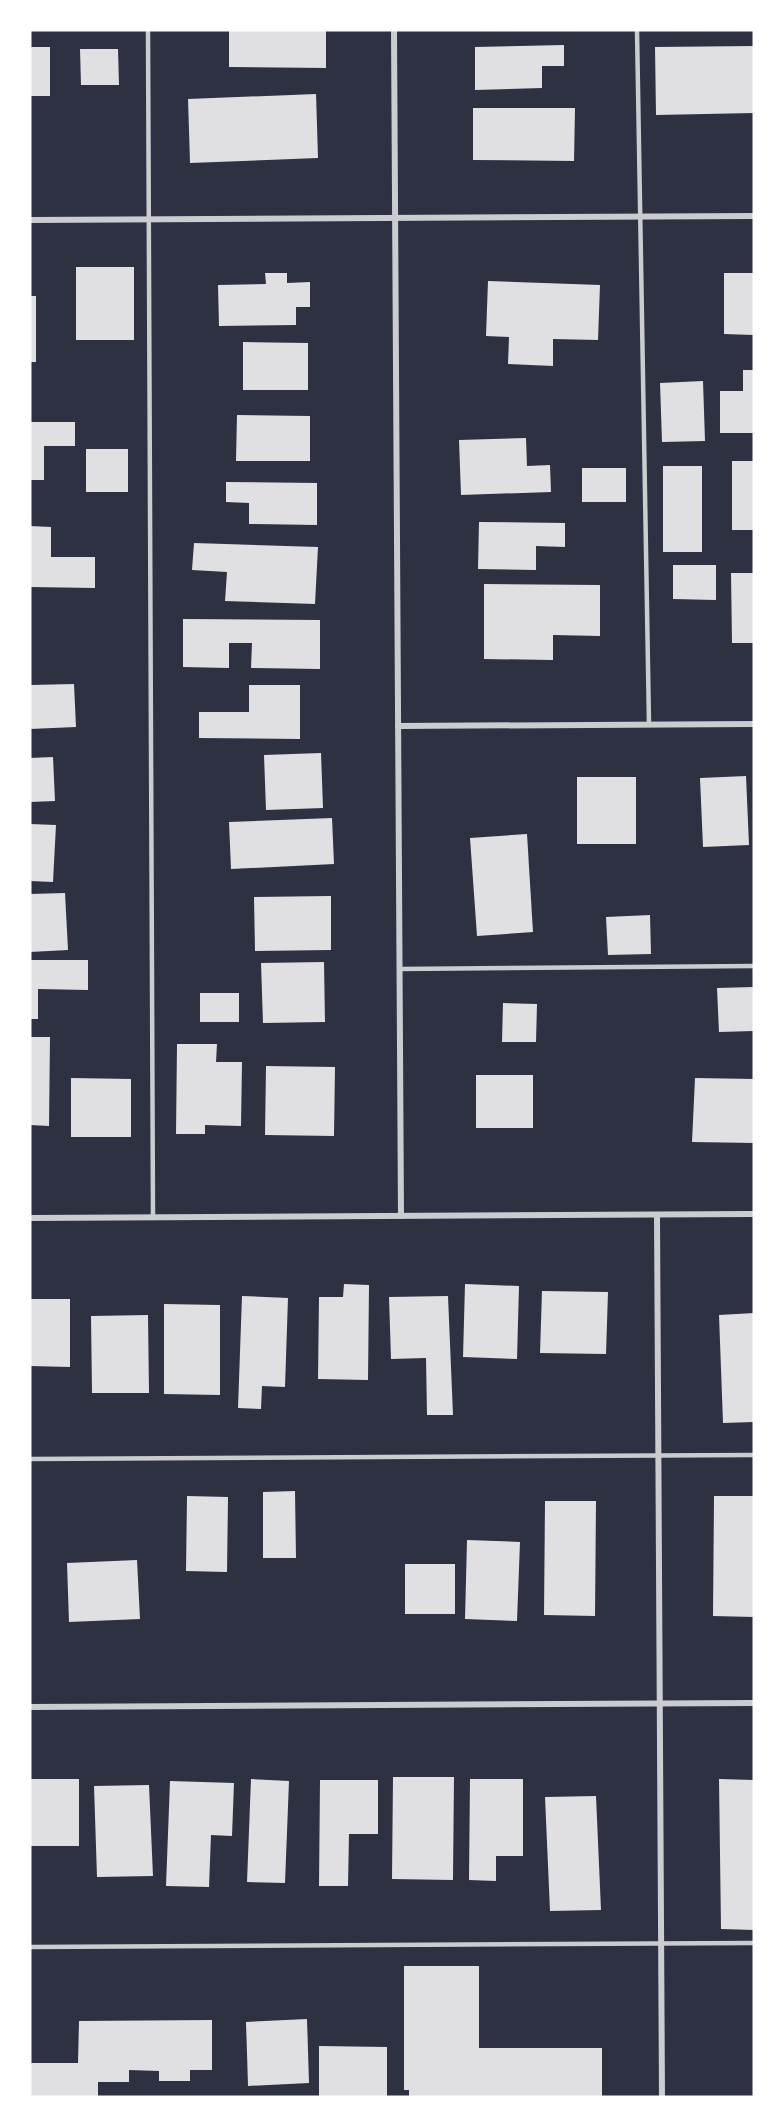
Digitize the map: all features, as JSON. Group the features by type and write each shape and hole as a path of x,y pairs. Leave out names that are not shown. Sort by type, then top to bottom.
{"street":[{"path":"394,30 401,1216"},
{"path":"30,220 754,216"},
{"path":"398,726 754,724"},
{"path":"30,1218 754,1214"},
{"path":"657,1215 662,2097"},
{"path":"30,1707 754,1703"}],"lane":[{"path":"148,30 151,220 153,1218"},
{"path":"637,30 638,217 649,724"},
{"path":"400,969 754,966"},
{"path":"30,1459 754,1455"},
{"path":"30,1947 754,1943"}],"building":[{"path":"229,30 326,30 326,68 229,67"},
{"path":"564,45 564,66 542,66 542,88 475,90 475,47"},
{"path":"754,46 754,113 656,115 655,47"},
{"path":"30,47 50,47 50,96 30,96"},
{"path":"80,49 118,49 119,85 81,85"},
{"path":"316,94 318,158 190,163 188,99"},
{"path":"473,108 575,108 574,161 473,160"},
{"path":"76,267 134,267 134,340 76,340"},
{"path":"265,273 287,273 287,283 310,282 310,307 296,307 296,325 219,326 218,285 266,284"},
{"path":"724,273 754,273 754,335 724,334"},
{"path":"488,281 600,285 598,340 553,339 553,366 508,364 509,337 486,336"},
{"path":"30,296 36,296 36,362 30,362"},
{"path":"243,342 308,343 308,390 243,390"},
{"path":"743,370 754,370 754,433 720,433 720,391 743,391"},
{"path":"703,381 705,441 662,442 660,383"},
{"path":"237,415 310,416 310,461 236,461"},
{"path":"30,422 75,422 75,446 44,446 44,480 30,480"},
{"path":"526,438 527,466 550,465 551,492 461,495 459,440"},
{"path":"86,449 128,449 128,492 86,492"},
{"path":"732,461 754,461 754,530 732,530"},
{"path":"663,466 702,466 702,552 663,552"},
{"path":"582,468 626,468 626,502 582,502"},
{"path":"226,482 317,483 317,525 249,524 249,503 226,502"},
{"path":"479,522 565,523 565,547 536,546 536,570 478,569"},
{"path":"30,526 51,527 51,557 95,557 95,588 30,587"},
{"path":"194,543 318,547 315,604 225,601 227,572 192,570"},
{"path":"673,565 716,565 716,600 673,599"},
{"path":"731,573 754,573 754,643 732,643"},
{"path":"484,584 600,585 600,636 553,635 553,660 484,659"},
{"path":"183,619 320,620 320,669 251,668 252,643 229,643 229,668 183,667"},
{"path":"74,684 76,727 30,729 30,685"},
{"path":"249,685 300,685 300,739 199,738 199,712 249,712"},
{"path":"321,753 323,808 266,810 264,755"},
{"path":"53,757 55,801 30,802 30,758"},
{"path":"746,776 749,845 703,847 700,778"},
{"path":"577,777 636,777 636,844 577,844"},
{"path":"332,818 334,864 231,869 229,822"},
{"path":"30,824 56,825 53,882 30,881"},
{"path":"527,834 533,932 477,936 470,838"},
{"path":"65,893 68,950 30,952 30,894"},
{"path":"331,896 331,950 255,951 254,897"},
{"path":"650,915 651,954 608,955 606,917"},
{"path":"30,960 88,960 88,990 38,989 38,1019 30,1019"},
{"path":"324,962 325,1022 263,1023 261,963"},
{"path":"754,987 754,1031 719,1032 717,988"},
{"path":"200,993 239,993 239,1022 200,1022"},
{"path":"503,1003 537,1004 536,1042 502,1042"},
{"path":"30,1037 50,1037 49,1126 30,1125"},
{"path":"177,1044 217,1044 216,1062 242,1062 241,1126 205,1125 205,1134 176,1134"},
{"path":"266,1066 335,1067 334,1136 265,1135"},
{"path":"476,1075 533,1075 533,1128 476,1128"},
{"path":"71,1078 131,1079 131,1137 71,1137"},
{"path":"695,1078 754,1079 754,1143 692,1142"},
{"path":"344,1284 369,1285 368,1380 318,1379 319,1297 343,1297"},
{"path":"465,1284 519,1286 517,1359 463,1357"},
{"path":"542,1291 608,1292 606,1354 540,1353"},
{"path":"242,1296 288,1298 285,1387 262,1386 261,1409 238,1408"},
{"path":"448,1296 453,1415 427,1415 426,1358 391,1359 389,1297"},
{"path":"30,1299 70,1299 70,1367 30,1366"},
{"path":"164,1304 220,1305 220,1395 164,1394"},
{"path":"754,1313 754,1422 723,1423 719,1315"},
{"path":"148,1315 149,1393 92,1393 91,1316"},
{"path":"295,1491 296,1558 263,1558 263,1492"},
{"path":"187,1496 228,1497 227,1572 186,1571"},
{"path":"714,1496 754,1496 754,1617 713,1616"},
{"path":"545,1501 596,1501 595,1616 544,1615"},
{"path":"467,1540 520,1542 517,1621 465,1619"},
{"path":"137,1560 140,1619 69,1622 67,1563"},
{"path":"405,1564 455,1564 455,1614 405,1614"},
{"path":"393,1777 454,1777 453,1880 392,1879"},
{"path":"30,1779 79,1779 79,1846 30,1846"},
{"path":"251,1779 289,1781 285,1883 247,1882"},
{"path":"470,1779 523,1779 523,1856 496,1856 496,1881 469,1880"},
{"path":"719,1779 754,1780 754,1930 721,1929"},
{"path":"320,1780 378,1780 378,1834 349,1834 348,1886 319,1886"},
{"path":"170,1781 234,1783 232,1836 211,1835 209,1887 166,1886"},
{"path":"149,1785 153,1876 97,1877 94,1786"},
{"path":"596,1796 601,1910 550,1911 545,1797"},
{"path":"404,1966 479,1966 479,2048 602,2048 602,2097 409,2097 409,2090 404,2090"},
{"path":"307,2019 309,2083 248,2086 246,2022"},
{"path":"212,2020 212,2070 190,2070 190,2081 159,2081 159,2071 129,2070 129,2082 98,2082 98,2097 30,2097 30,2063 78,2063 79,2021"},
{"path":"319,2046 387,2047 387,2097 319,2097"}]}
